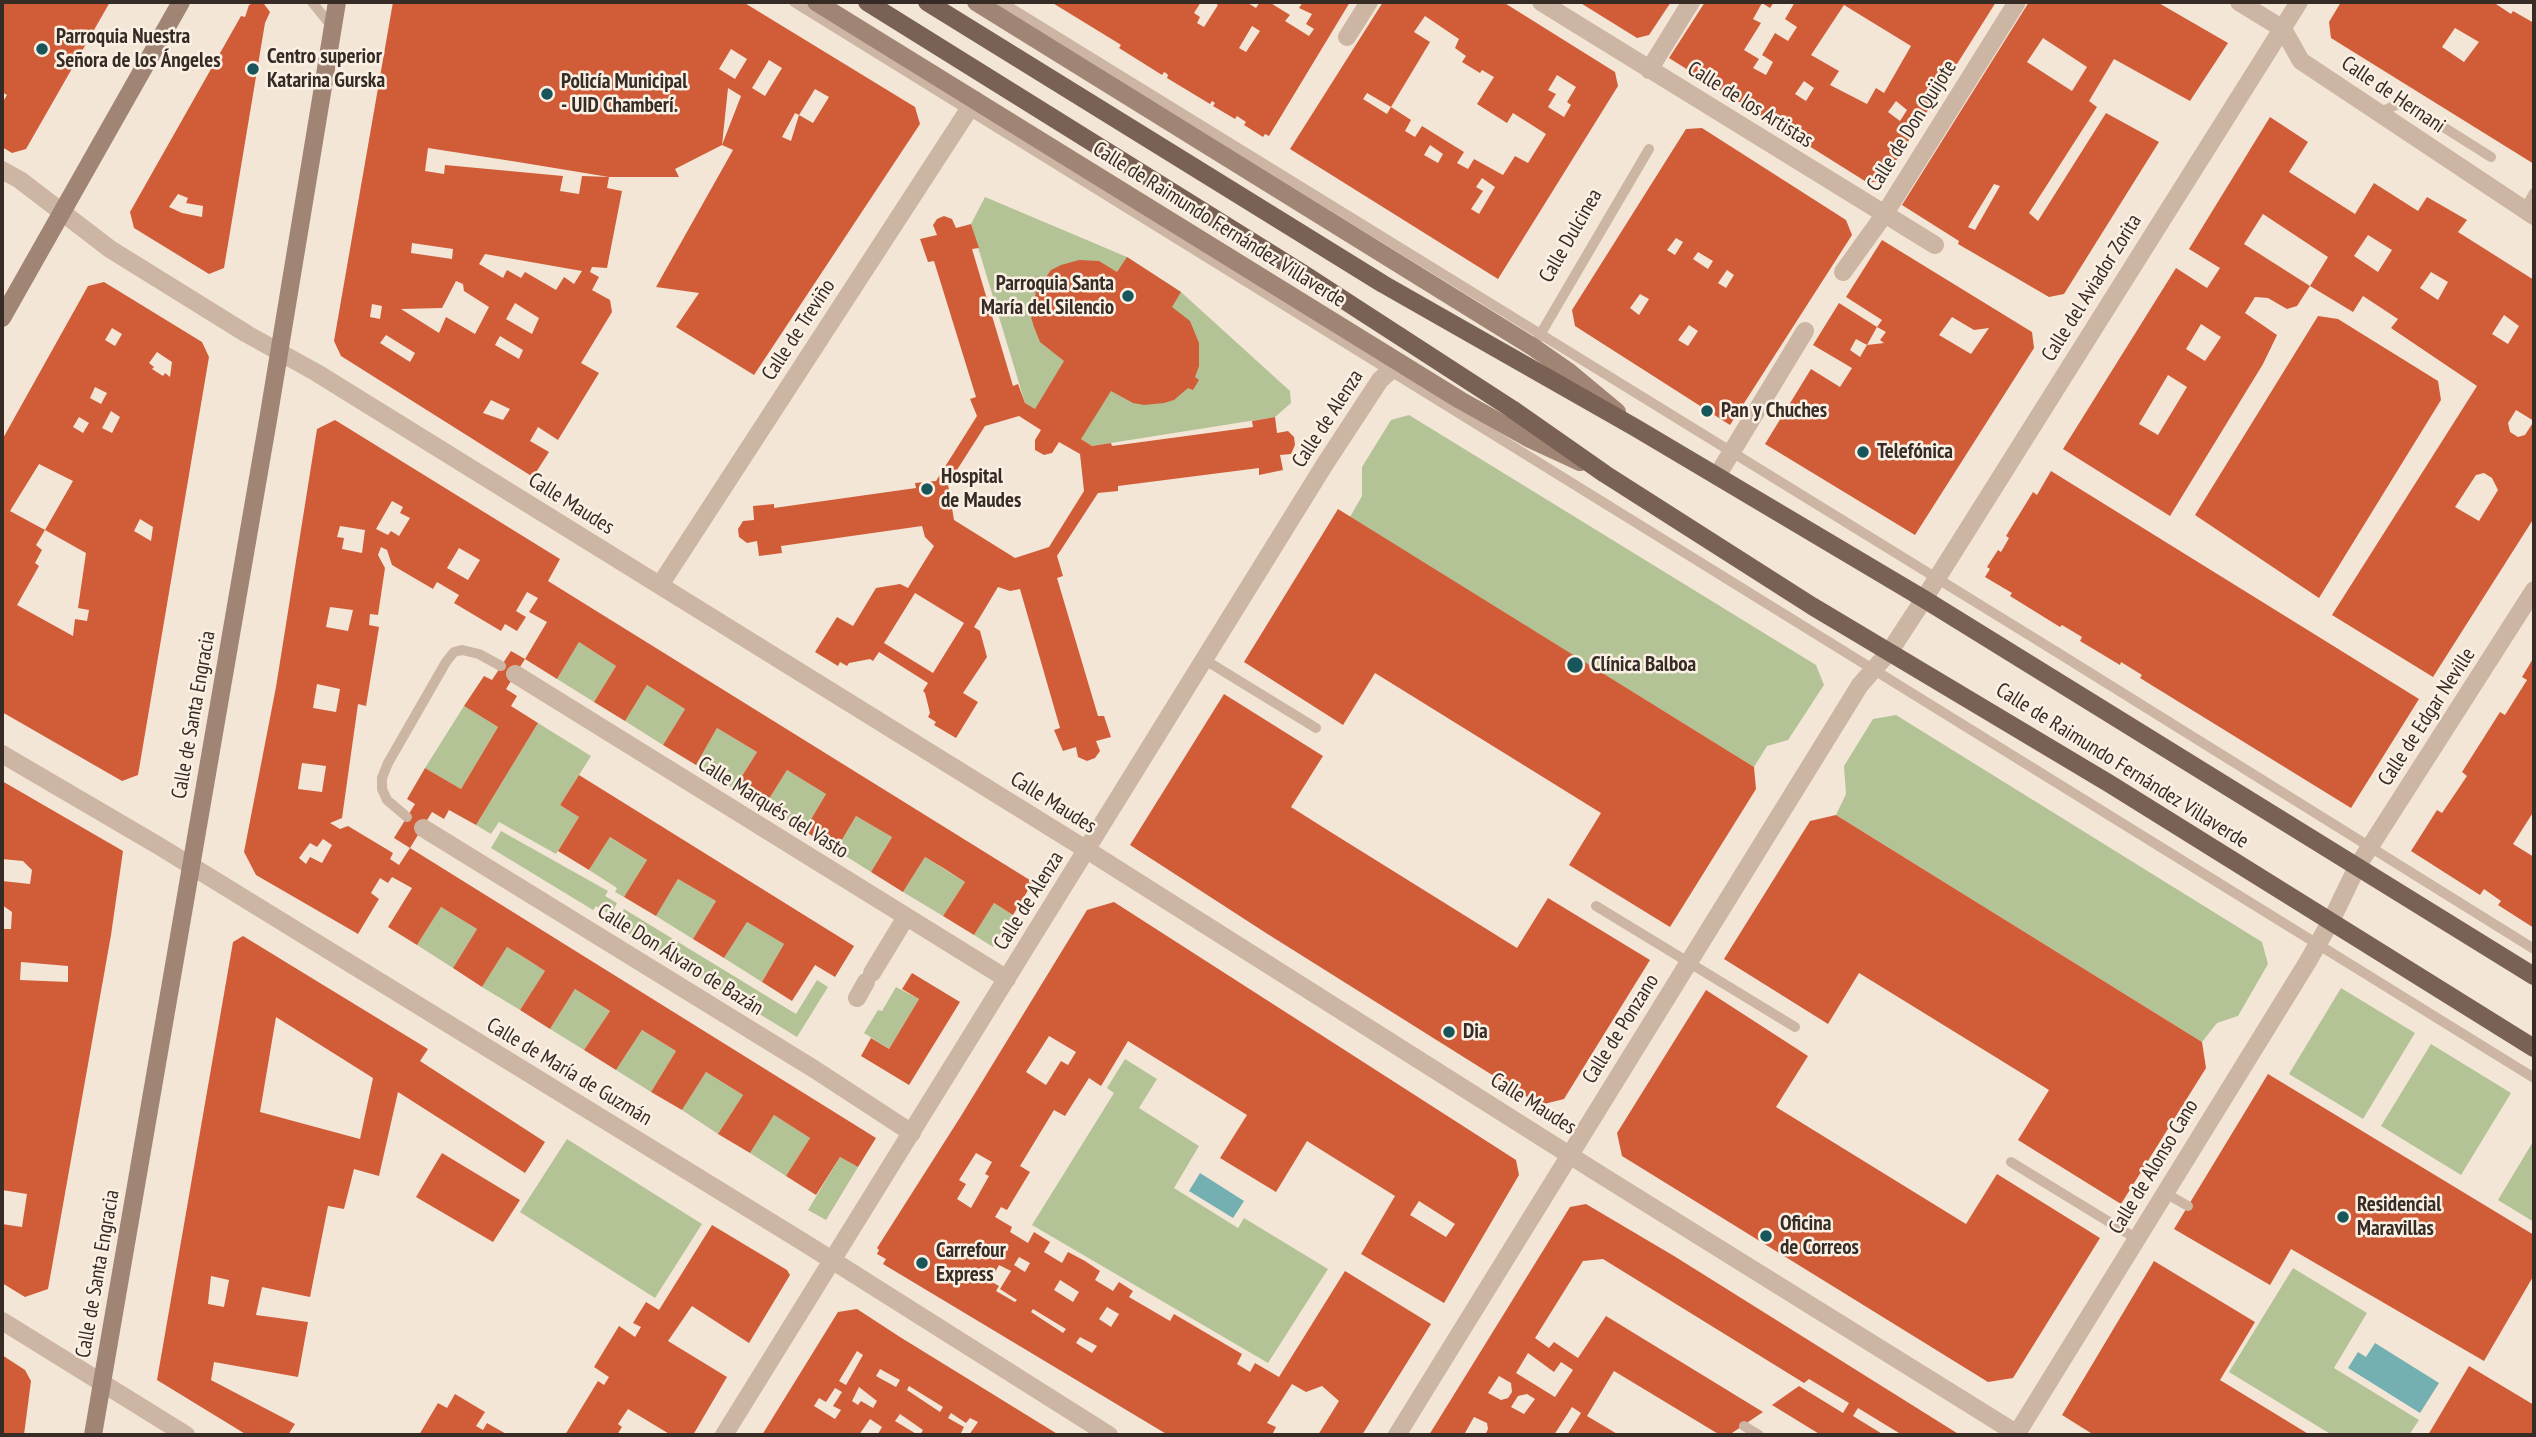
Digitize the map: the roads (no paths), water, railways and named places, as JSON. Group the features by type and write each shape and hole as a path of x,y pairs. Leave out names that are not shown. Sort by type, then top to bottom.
{"main road":[{"path":"2,318 181,2"},
{"name":"Calle de Santa Engracia","path":"93,1435 337,2"},
{"name":"Calle de Raimundo Fernández Villaverde","path":"816,2 972,105 1398,368 1492,419 1605,474"},
{"name":"Calle de Raimundo Fernández Villaverde","path":"867,2 1302,273 1512,409 1605,474 1812,606 2331,921 2534,1048"},
{"name":"Calle de Raimundo Fernández Villaverde","path":"927,2 1372,278 1636,428 1924,599 2534,976"},
{"name":"Calle de Raimundo Fernández Villaverde","path":"976,2 1537,340 1569,372 1636,428"}],"street":[{"path":"1347,37 1369,2"},
{"name":"Calle de los Artistas","path":"1541,2 1935,246"},
{"path":"1649,70 1691,2"},
{"name":"Calle de Don Quijote","path":"1843,272 1884,215 2017,2"},
{"name":"Calle de Hernani","path":"2239,2 2283,29 2301,61 2529,213"},
{"name":"Calle del Aviador Zorita","path":"1924,599 2299,2"},
{"name":"Calle de Treviño","path":"660,585 972,105"},
{"name":"Calle Maudes","path":"2,170 62,211 110,249 317,373 1087,850 2017,1435"},
{"path":"1717,476 1805,331"},
{"name":"Calle de Alenza","path":"724,1435 1376,386 1398,368"},
{"name":"Calle de Edgar Neville","path":"2357,867 2534,590"},
{"path":"1889,651 1924,599"},
{"name":"Calle de Ponzano","path":"1398,1435 1860,685 1889,651"},
{"name":"Calle Marqués del Vasto","path":"508,670 1007,979"},
{"name":"Calle de María de Guzmán","path":"2,754 191,866 833,1260 1109,1435"},
{"name":"Calle Don Álvaro de Bazán","path":"423,828 814,1069 912,1133"},
{"path":"2331,921 2357,867"},
{"path":"865,984 906,917"},
{"name":"Calle de Alonso Cano","path":"2017,1435 2331,921"},
{"path":"2,1321 186,1435"}],"lane":[{"path":"312,2 332,27"},
{"path":"794,2 972,105"},
{"path":"1000,2 1537,340 1732,451 2534,950"},
{"path":"2379,113 2398,104 2410,106 2491,157"},
{"name":"Calle Dulcinea","path":"1537,340 1649,149"},
{"path":"2529,213 2534,193"},
{"path":"1398,368 1873,668 2534,1078"},
{"path":"407,817 387,800 382,789 382,778 446,662 454,652 462,650 479,654 508,670"},
{"path":"1205,660 1317,728"},
{"path":"1596,906 1795,1027"},
{"path":"2011,1162 2137,1239"},
{"path":"2165,1193 2188,1206"},
{"path":"1744,1426 1759,1435"}],"water":[{"path":"1200,1173 1244,1201 1233,1218 1189,1191"},
{"path":"2375,1343 2439,1383 2420,1413 2348,1368 2358,1352 2366,1357"}],"place":[{"name":"Parroquia Nuestra Señora de los Ángeles","path":"42,49"},
{"name":"Centro superior Katarina Gurska","path":"253,69"},
{"name":"Policía Municipal - UID Chamberí.","path":"547,94"},
{"name":"Parroquia Santa María del Silencio","path":"1128,296"},
{"name":"Pan y Chuches","path":"1707,411"},
{"name":"Telefónica","path":"1863,452"},
{"name":"Hospital de Maudes","path":"927,489"},
{"name":"Clínica Balboa","path":"1575,665"},
{"name":"Dia","path":"1449,1032"},
{"name":"Residencial Maravillas","path":"2343,1217"},
{"name":"Oficina de Correos","path":"1766,1236"},
{"name":"Carrefour Express","path":"922,1263"}]}
